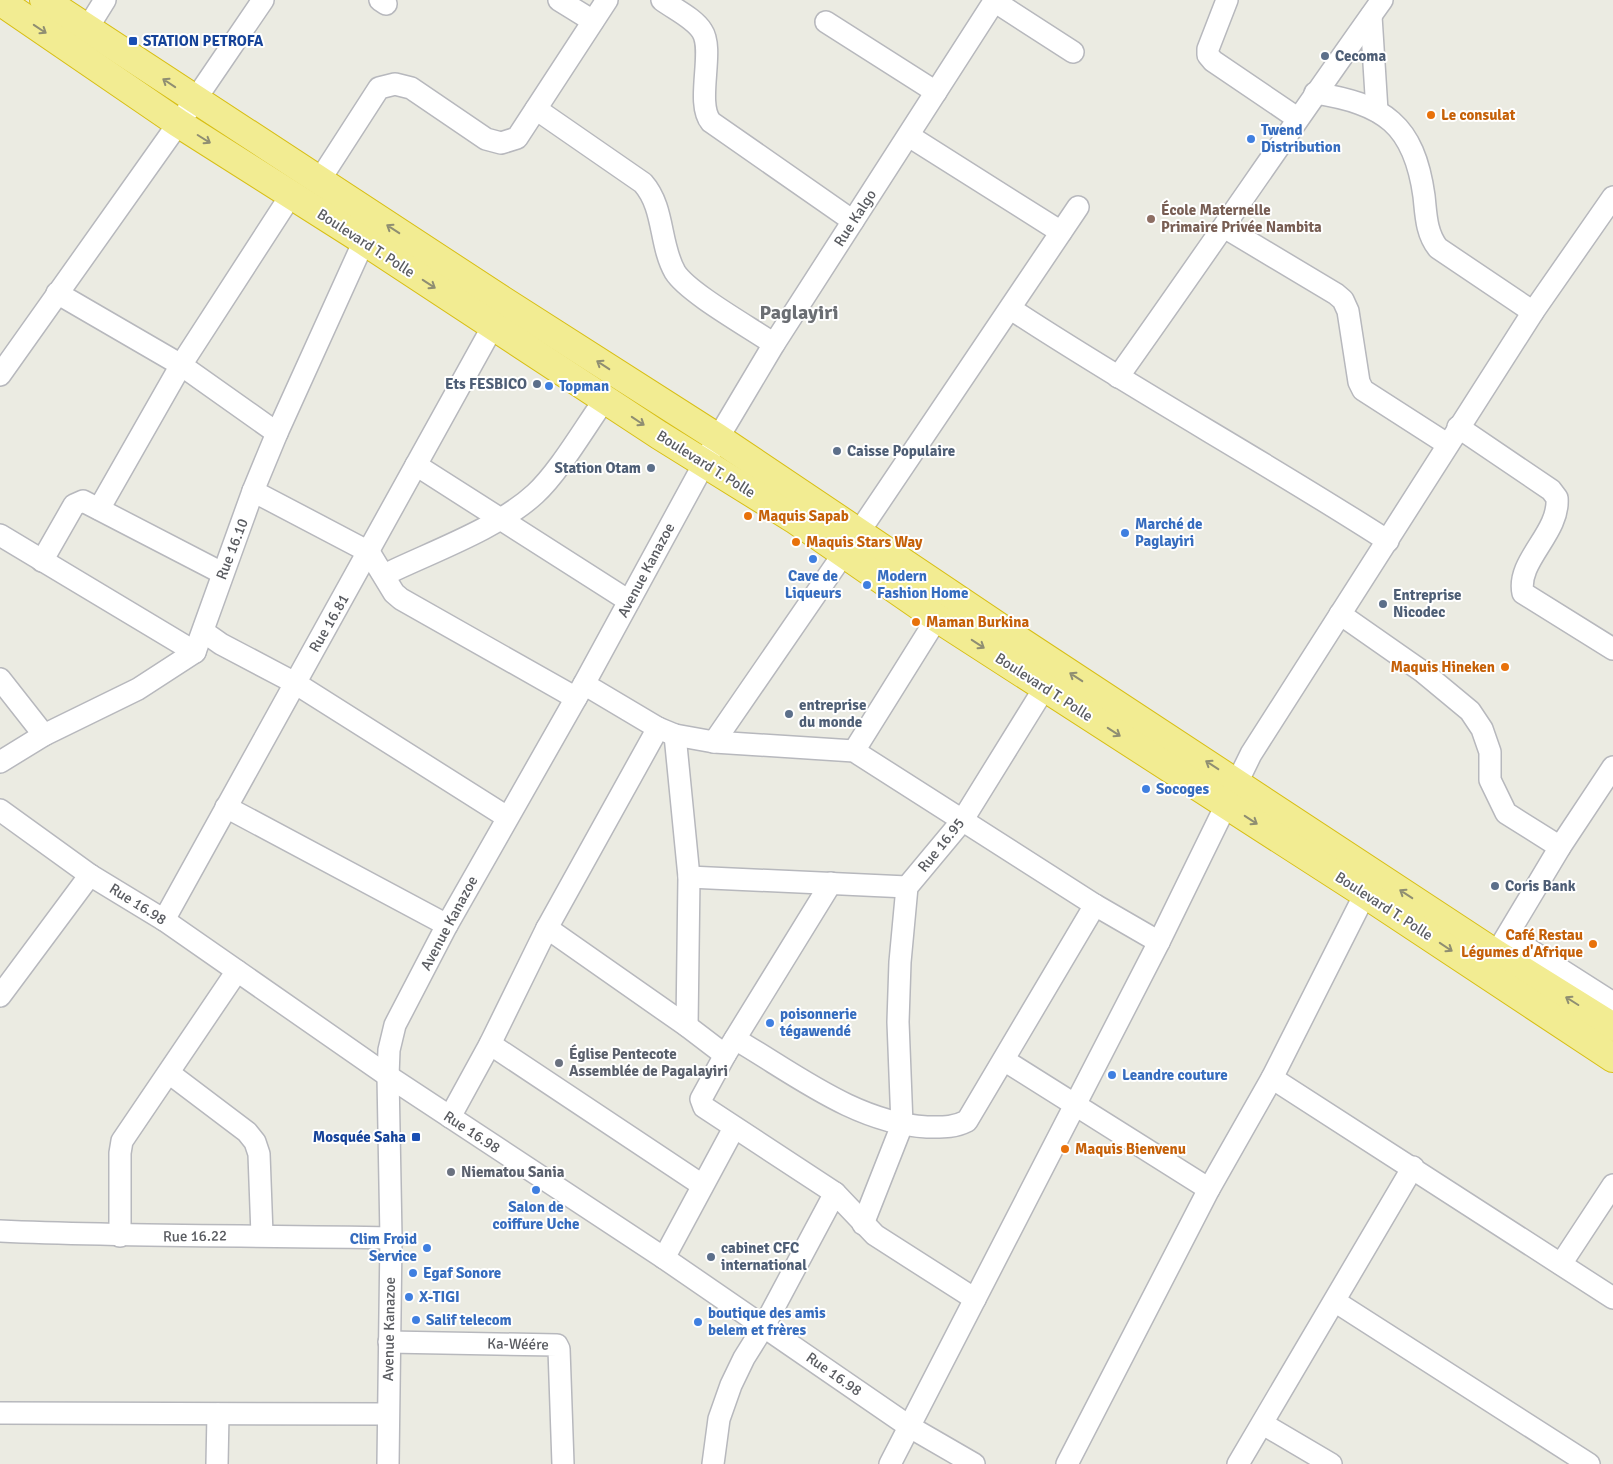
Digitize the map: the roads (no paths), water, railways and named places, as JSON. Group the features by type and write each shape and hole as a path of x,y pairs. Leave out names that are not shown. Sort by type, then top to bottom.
{"highway":[{"name":"Boulevard T. Polle","path":"44,0 319,181 718,438 859,532 1023,643 1232,793 1365,894 1613,1058"},
{"name":"Boulevard T. Polle","path":"0,1 178,123 364,241 844,553 937,618 1045,688 1502,945 1613,1027"}],"street":[{"path":"87,28 105,0"},
{"path":"1,369 195,100 263,0"},
{"path":"559,0 593,22"},
{"path":"319,181 379,88 395,84 411,88 486,139 501,143 517,138 607,0"},
{"path":"662,0 696,24 705,38 705,110 711,122 854,221"},
{"path":"1227,0 1208,49 1208,55 1213,61 1297,118"},
{"path":"994,1 1073,52"},
{"name":"Rue Kalgo","path":"718,438 774,344 994,1"},
{"path":"1118,377 1224,227 1297,118 1377,8"},
{"path":"1377,8 1377,111"},
{"path":"826,22 936,92"},
{"path":"1315,93 1358,102 1392,120 1404,135 1415,159 1421,179 1430,238 1438,248 1532,312"},
{"path":"536,109 643,183 651,192 657,206 670,258 682,281 774,344"},
{"path":"909,136 1062,232"},
{"path":"100,509 181,365 291,195"},
{"path":"890,1464 1159,942 1262,736 1388,541 1532,312 1613,197"},
{"path":"859,532 1078,207"},
{"path":"1224,227 1343,300 1348,311 1358,382 1363,390 1453,436 1550,490 1557,498 1556,516 1522,577 1523,593 1613,649"},
{"name":"Rue 16.10","path":"195,652 204,632 222,573 253,491 277,433 364,241"},
{"path":"57,293 181,365 277,433"},
{"path":"1011,309 1118,377 1263,463 1388,541"},
{"name":"Rue 16.81","path":"164,920 493,326"},
{"path":"384,575 502,519 524,503 546,482 605,399"},
{"name":"Avenue Kanazoe","path":"388,1464 391,1238 388,1076 389,1050 395,1025 446,925 580,691 718,438"},
{"path":"416,465 629,601"},
{"path":"253,491 368,552 394,593 401,599 580,691 666,732 714,742 854,751 1095,905 1159,942"},
{"path":"42,561 74,504 83,501 222,573"},
{"path":"0,535 195,652 138,689 44,736 0,762"},
{"path":"714,742 844,553"},
{"path":"1340,614 1423,672 1470,711 1482,729 1490,752 1490,780 1506,813 1560,847"},
{"path":"854,751 937,618"},
{"path":"204,632 221,644 295,683 508,817"},
{"path":"0,679 44,736"},
{"name":"Rue 16.95","path":"902,1125 898,1022 900,962 907,887 962,821 1045,688"},
{"path":"666,732 689,877 687,1026"},
{"path":"450,1117 490,1044 547,928 666,732"},
{"path":"1613,767 1560,847 1502,945 1613,1003"},
{"path":"226,807 446,925"},
{"name":"Rue 16.98","path":"0,810 90,875 164,920 388,1076 664,1258 910,1427 974,1464"},
{"path":"0,996 90,875"},
{"path":"689,877 907,887"},
{"path":"831,883 730,1047 701,1099 704,1107 734,1128 804,1171 834,1193 876,1236 976,1299"},
{"path":"1067,1464 1209,1189 1272,1078 1365,894"},
{"path":"547,928 687,1026 848,1106 902,1125 946,1128 957,1126 967,1121 1095,905"},
{"path":"120,1236 120,1153 122,1141 237,971"},
{"path":"490,1044 702,1185"},
{"path":"1004,1060 1209,1189"},
{"path":"169,1073 247,1132 255,1142 259,1154 262,1235"},
{"path":"1272,1078 1413,1167 1613,1298"},
{"path":"863,1224 902,1125"},
{"path":"664,1258 734,1128"},
{"path":"1238,1464 1336,1302 1413,1167"},
{"path":"1561,1264 1613,1185"},
{"path":"712,1464 719,1419 731,1386 744,1358 764,1326 834,1193"},
{"name":"Rue 16.22","path":"0,1231 120,1236 262,1235 391,1238"},
{"path":"1336,1302 1589,1464"},
{"name":"Ka-Wéére","path":"389,1342 557,1345 559,1349 563,1464"},
{"path":"0,1413 388,1414"},
{"path":"217,1464 218,1414"},
{"path":"1263,1424 1331,1464"}],"place":[{"name":"STATION PETROFA","path":"133,41"},
{"name":"Cecoma","path":"1325,56"},
{"name":"Le consulat","path":"1431,115"},
{"name":"Twend Distribution","path":"1251,139"},
{"name":"École Maternelle Primaire Privée Nambita","path":"1151,219"},
{"name":"Ets FESBICO","path":"537,384"},
{"name":"Topman","path":"549,386"},
{"name":"Caisse Populaire","path":"837,451"},
{"name":"Station Otam","path":"651,468"},
{"name":"Maquis Sapab","path":"748,516"},
{"name":"Marché de Paglayiri","path":"1125,533"},
{"name":"Maquis Stars Way","path":"796,542"},
{"name":"Cave de Liqueurs","path":"813,559"},
{"name":"Modern Fashion Home","path":"867,585"},
{"name":"Entreprise Nicodec","path":"1383,604"},
{"name":"Maman Burkina","path":"916,622"},
{"name":"Maquis Hineken","path":"1505,667"},
{"name":"entreprise du monde","path":"789,714"},
{"name":"Socoges","path":"1146,789"},
{"name":"Coris Bank","path":"1495,886"},
{"name":"Café Restau Légumes d'Afrique","path":"1593,944"},
{"name":"poisonnerie tégawendé","path":"770,1023"},
{"name":"Église Pentecote Assemblée de Pagalayiri","path":"559,1063"},
{"name":"Leandre couture","path":"1112,1075"},
{"name":"Mosquée Saha","path":"416,1137"},
{"name":"Maquis Bienvenu","path":"1065,1149"},
{"name":"Niematou Sania","path":"451,1172"},
{"name":"Salon de coiffure Uche","path":"536,1190"},
{"name":"Clim Froid Service","path":"427,1248"},
{"name":"cabinet CFC international","path":"711,1257"},
{"name":"Egaf Sonore","path":"413,1273"},
{"name":"X-TIGI","path":"409,1297"},
{"name":"Salif telecom","path":"416,1320"},
{"name":"boutique des amis belem et frères","path":"698,1322"}],"district":[{"name":"Paglayiri","path":"799,312"}]}
